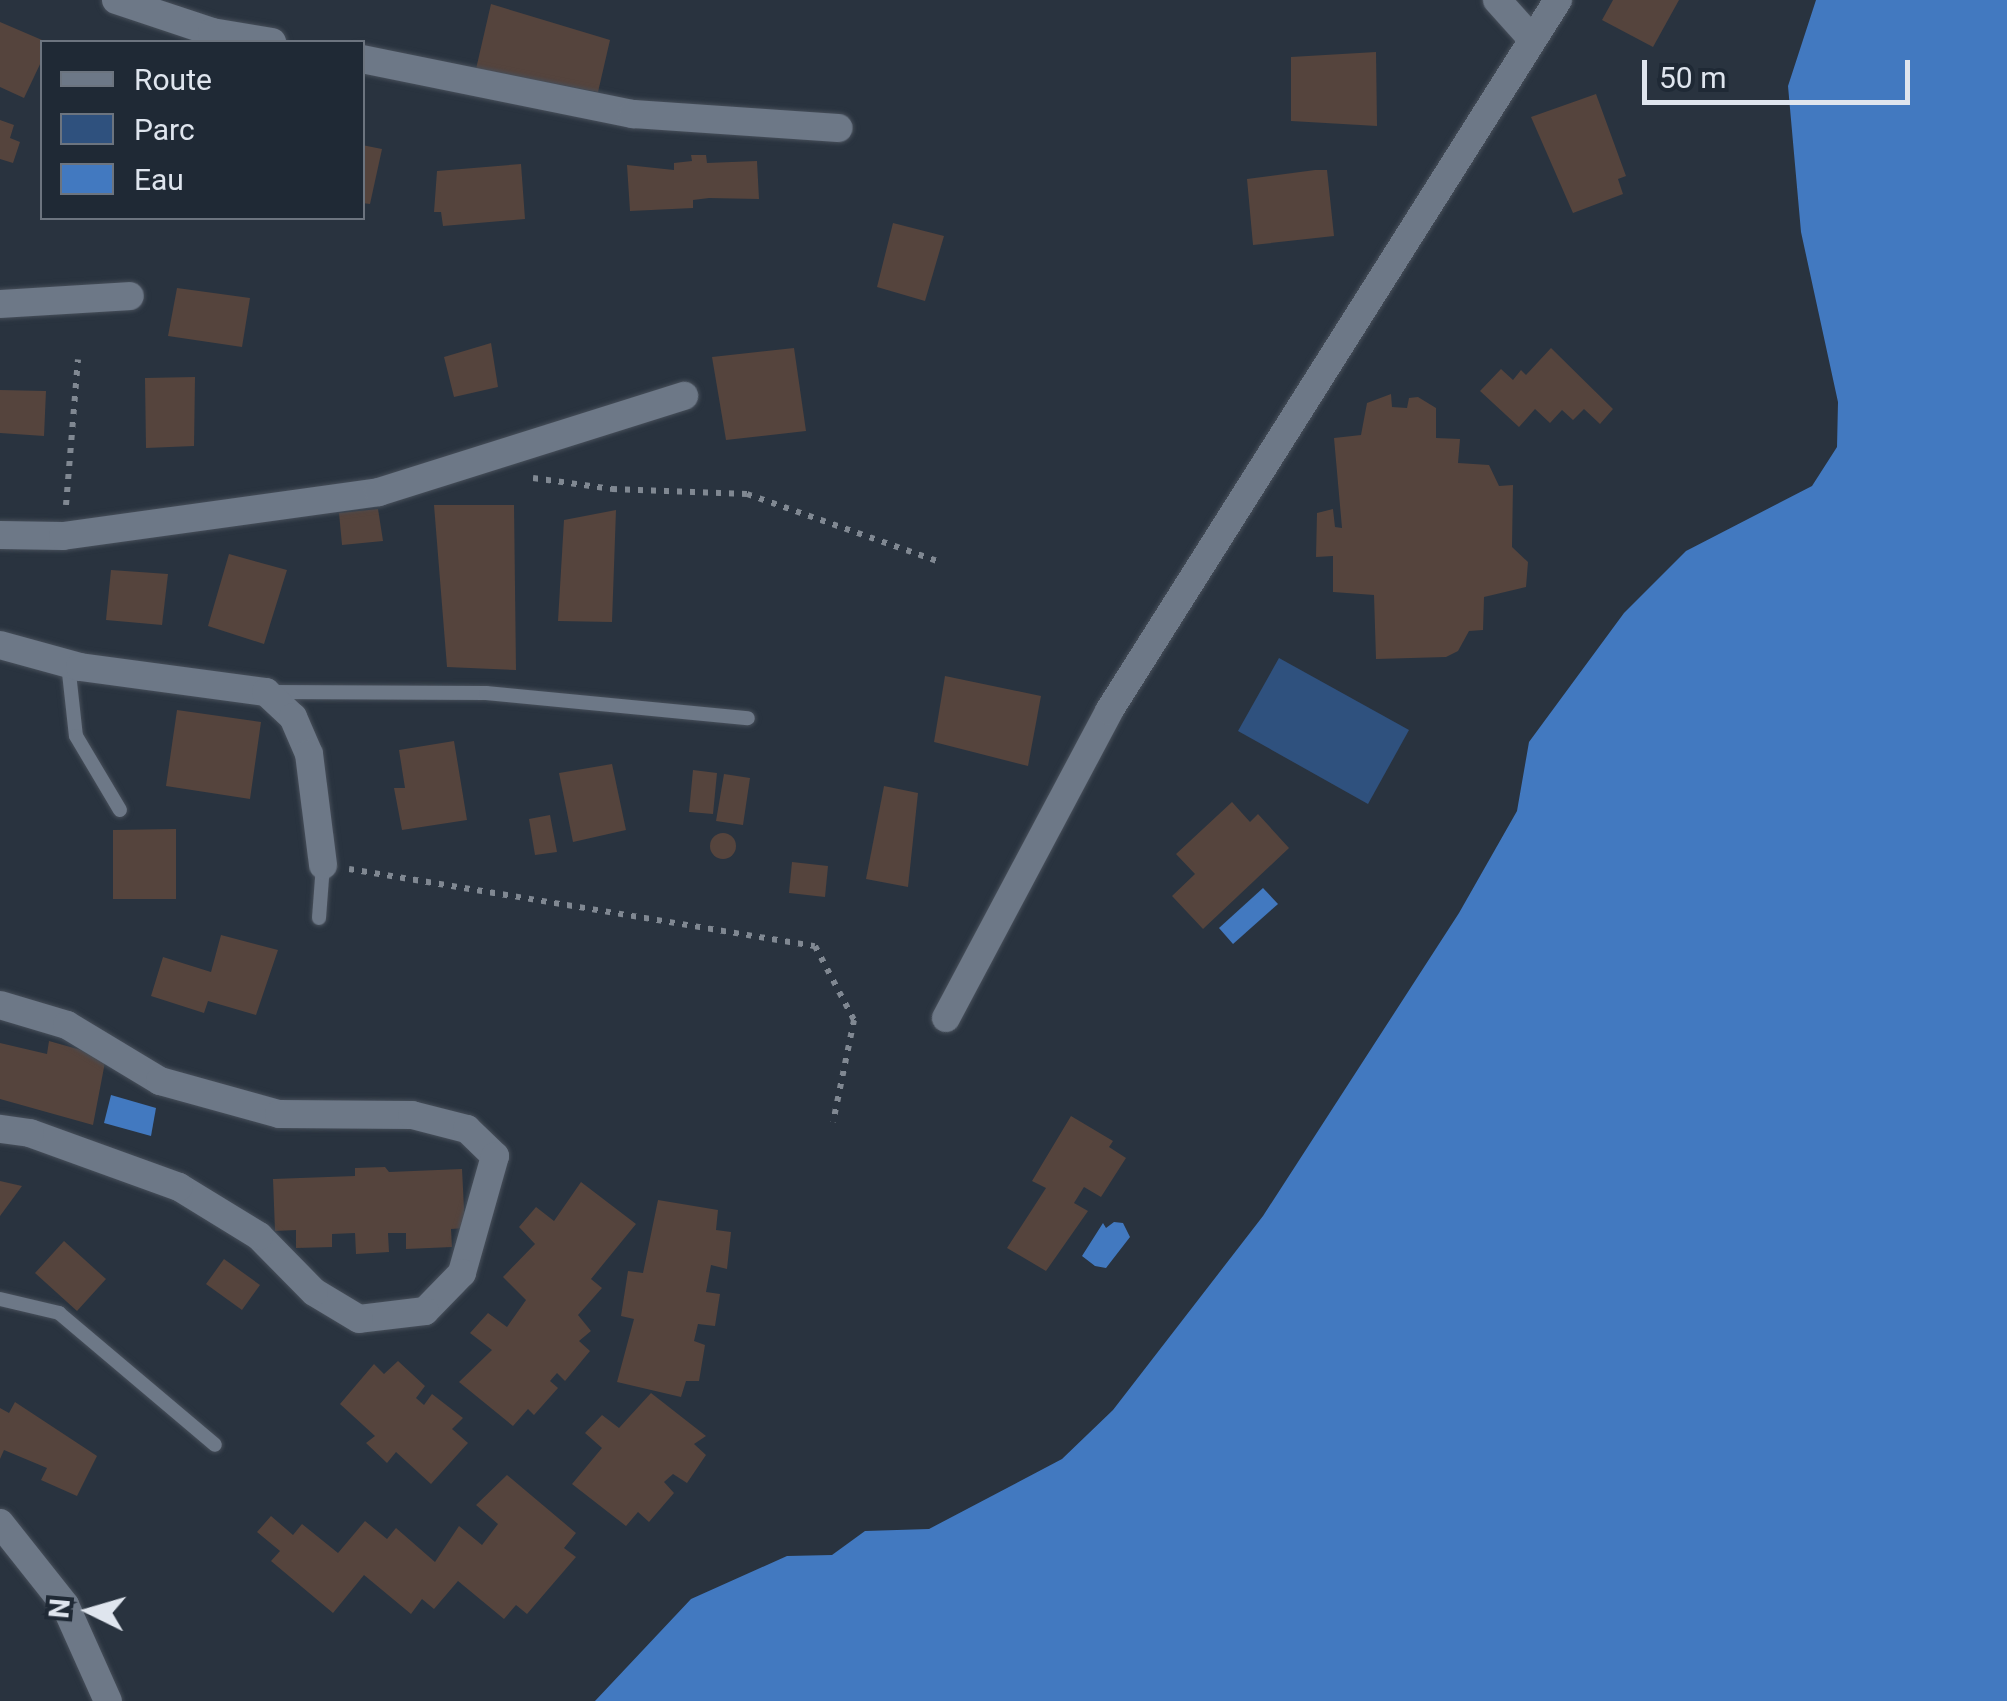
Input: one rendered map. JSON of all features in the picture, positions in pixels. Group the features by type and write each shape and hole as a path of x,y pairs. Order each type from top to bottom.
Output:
{"street":[{"path":"116,0 212,32 260,40"},
{"path":"1497,0 1532,39"},
{"path":"946,1018 1108,712 1558,0"},
{"path":"365,60 633,114 839,128"},
{"path":"0,304 130,296"},
{"path":"0,535 63,536 379,492 684,396"},
{"path":"0,645 68,663 266,692 294,717 309,754 323,864"},
{"path":"0,1005 67,1025 160,1081 279,1114 412,1115 467,1129 495,1156 462,1273 424,1311 360,1319 314,1292 259,1236 179,1187 30,1133 0,1129"},
{"path":"0,1523 65,1605 108,1701"}],"lane":[{"path":"68,663 76,736 120,810"},
{"path":"266,692 486,693 748,718"},
{"path":"319,918 323,864"},
{"path":"0,1299 59,1313 216,1445"}],"path":[{"path":"63,536 78,359"},
{"path":"515,475 612,489 746,494 940,562"},
{"path":"323,864 815,946 854,1020 833,1122"}],"green space":[{"path":"1279,658 1409,730 1368,804 1238,731"}],"water":[{"path":"1816,0 2007,0 2007,1701 595,1701 691,1599 787,1556 832,1555 865,1531 929,1529 1062,1459 1113,1410 1263,1216 1459,913 1517,811 1529,742 1624,613 1686,551 1812,486 1837,447 1838,402 1801,232 1788,86"},
{"path":"1263,888 1278,904 1233,944 1219,928"},
{"path":"111,1095 156,1108 151,1136 104,1123"},
{"path":"1114,1222 1123,1223 1130,1237 1106,1268 1095,1266 1082,1256 1103,1223 1106,1228"}],"building":[{"path":"1613,0 1679,0 1653,47 1602,20"},
{"path":"491,4 610,40 598,92 476,69"},
{"path":"0,22 42,40 40,64 24,98 0,87"},
{"path":"1376,52 1377,126 1291,121 1291,57"},
{"path":"1596,94 1626,176 1618,179 1623,194 1573,213 1531,117"},
{"path":"0,120 14,125 10,138 20,142 13,163 0,159"},
{"path":"365,146 382,149 370,204 365,203"},
{"path":"691,155 706,155 707,163 757,161 759,199 709,198 693,200 693,208 630,211 627,165 674,170 674,163 692,161"},
{"path":"521,164 525,219 443,226 441,212 434,212 437,171"},
{"path":"1327,170 1334,236 1253,245 1247,179"},
{"path":"893,223 944,236 925,301 877,287"},
{"path":"177,288 250,298 242,347 168,336"},
{"path":"491,343 498,387 454,397 444,357"},
{"path":"794,348 806,431 726,440 712,357"},
{"path":"1551,348 1613,409 1600,424 1584,409 1573,420 1562,410 1550,423 1535,409 1519,427 1480,391 1501,369 1513,380 1521,370 1526,375"},
{"path":"195,377 194,446 146,448 145,378"},
{"path":"0,390 46,391 44,436 0,433"},
{"path":"1391,394 1392,407 1407,408 1409,398 1418,397 1436,408 1436,438 1460,439 1458,463 1489,465 1499,486 1513,485 1512,547 1528,562 1526,587 1484,597 1483,630 1469,631 1458,651 1446,657 1376,659 1374,595 1333,592 1333,556 1316,557 1317,513 1333,509 1335,527 1342,528 1334,438 1361,435 1367,403"},
{"path":"434,505 514,505 516,670 447,667"},
{"path":"378,509 383,541 342,545 339,513"},
{"path":"616,510 612,622 558,621 564,520"},
{"path":"229,554 287,570 264,644 208,626"},
{"path":"111,570 168,574 162,625 106,620"},
{"path":"945,676 1041,696 1028,766 934,742"},
{"path":"177,710 261,722 250,799 166,786"},
{"path":"454,741 467,820 402,830 394,788 405,788 399,750"},
{"path":"612,764 626,830 573,842 559,773"},
{"path":"693,770 717,773 713,814 689,812"},
{"path":"724,774 750,778 743,825 716,821"},
{"path":"884,786 918,793 908,887 866,879"},
{"path":"1232,802 1250,822 1258,814 1289,848 1203,929 1172,896 1195,874 1176,854"},
{"path":"550,815 557,852 535,855 529,819"},
{"path":"176,829 176,899 113,899 113,830"},
{"path":"723,833 732,837 736,846 732,855 723,859 714,855 710,846 714,837"},
{"path":"792,862 828,866 825,897 789,893"},
{"path":"221,935 278,950 256,1015 208,1001 204,1013 151,996 163,957 211,972"},
{"path":"49,1041 106,1057 93,1125 0,1099 0,1043 47,1054"},
{"path":"1071,1116 1113,1141 1109,1147 1126,1158 1101,1197 1084,1187 1074,1203 1088,1211 1046,1271 1007,1248 1046,1188 1032,1181"},
{"path":"385,1167 389,1172 462,1169 465,1228 451,1229 452,1247 406,1249 406,1233 388,1233 389,1252 356,1254 355,1233 332,1234 332,1247 296,1248 296,1230 275,1231 273,1179 355,1176 355,1168"},
{"path":"0,1181 22,1186 0,1216"},
{"path":"581,1182 636,1224 591,1279 602,1288 578,1315 591,1331 579,1341 590,1351 565,1381 557,1373 550,1381 558,1388 534,1415 528,1409 513,1426 459,1382 492,1350 470,1333 488,1313 507,1327 526,1300 503,1277 535,1244 519,1227 536,1207 554,1221"},
{"path":"658,1200 718,1210 716,1230 731,1232 727,1269 711,1265 706,1292 720,1294 715,1326 698,1324 694,1341 705,1345 699,1381 686,1381 681,1397 617,1382 634,1319 621,1316 628,1271 643,1273"},
{"path":"64,1241 106,1279 77,1311 35,1273"},
{"path":"224,1259 260,1285 242,1310 206,1284"},
{"path":"398,1361 425,1386 416,1398 424,1405 432,1394 463,1418 452,1429 468,1443 431,1484 396,1452 387,1463 366,1443 375,1436 340,1404 374,1364 384,1374"},
{"path":"651,1393 706,1436 694,1444 706,1455 687,1483 673,1474 664,1482 674,1493 649,1522 638,1512 626,1526 572,1484 602,1448 585,1433 602,1415 619,1428"},
{"path":"15,1402 97,1456 77,1496 41,1480 47,1468 4,1450 0,1459 0,1408 9,1413"},
{"path":"507,1475 576,1533 564,1548 576,1557 527,1614 516,1605 504,1619 458,1581 434,1609 422,1599 411,1614 364,1575 333,1613 271,1561 280,1551 257,1532 271,1516 293,1535 302,1524 338,1553 365,1521 387,1539 396,1528 435,1562 459,1526 482,1545 498,1524 476,1505"}]}
